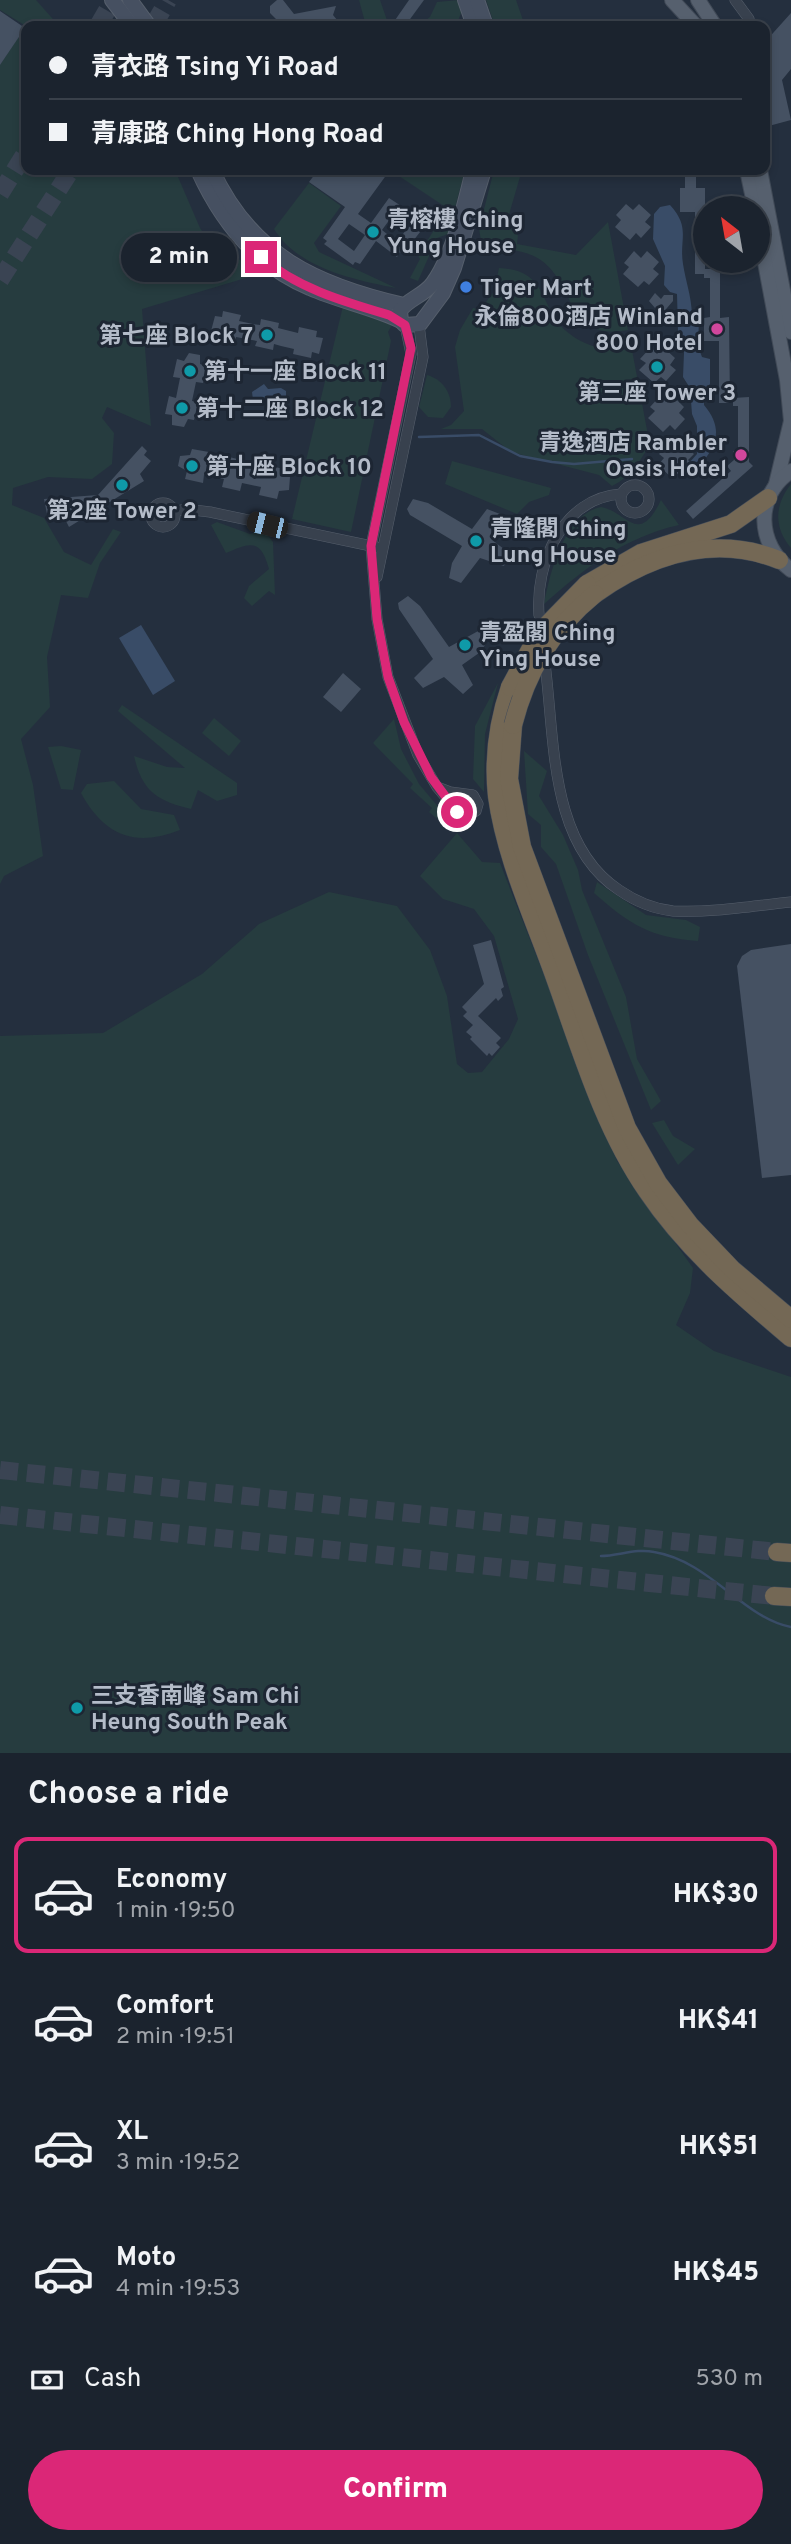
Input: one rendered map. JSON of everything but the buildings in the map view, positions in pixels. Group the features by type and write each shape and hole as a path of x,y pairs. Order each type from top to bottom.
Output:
{"highway":[{"path":"772,491 731,524 641,553 591,589 539,633 510,687 496,748 500,813 509,852 604,1110 631,1166 661,1212 697,1254 791,1338"},
{"path":"785,565 738,547 710,547 650,564 591,589 540,656 523,691 513,724 509,771 513,813 529,869 614,1098 636,1146 674,1206 732,1269 791,1319"}],"main road":[{"path":"112,0 128,21"},
{"path":"130,0 145,21"},
{"path":"465,0 472,21"},
{"path":"477,0 484,21"},
{"path":"672,0 692,21"},
{"path":"682,0 694,21"},
{"path":"698,0 712,21"},
{"path":"201,175 223,217 247,246 274,269 308,288 412,322"},
{"path":"214,175 225,197 247,228 278,256 325,280 421,306 412,322"},
{"path":"412,322 399,314 437,277 463,210 472,175"},
{"path":"412,322 443,293 454,268 482,175"},
{"path":"749,175 755,196"},
{"path":"760,196 761,175"},
{"path":"770,250 791,331"},
{"path":"767,273 787,380 791,421 764,530 785,565"},
{"path":"772,491 791,471"}],"street":[{"path":"734,0 750,19"},
{"path":"412,322 411,354 371,546 376,581 377,619 388,677 411,739 437,787"},
{"path":"376,581 423,358 412,322"},
{"path":"540,615 539,579 551,545 568,523 589,506 621,494"},
{"path":"174,512 186,509 210,512 383,549"},
{"path":"545,664 563,806 574,841 587,862 607,883 630,898 671,911 704,911 791,902"}],"green space":[{"path":"0,0 36,0 55,21 21,23 0,10"},
{"path":"359,0 380,0 387,21 365,21"},
{"path":"459,0 464,6 458,21 425,21 430,17 437,2"},
{"path":"486,0 516,0 523,21 493,21"},
{"path":"21,34 21,175 177,175 200,228 212,246 252,266 249,277 142,309 151,426 107,407 102,418 114,433 112,464 92,479 48,477 13,488 12,505 44,518 64,552 91,565 113,529 121,532 100,563 88,598 61,595 47,657 50,707 21,739 33,785 43,856 4,876 0,884 0,65"},
{"path":"464,175 448,234 437,238 418,281 410,278 420,259 418,255 445,213 444,206 399,176"},
{"path":"493,175 521,175 508,218 518,236 517,244 576,255 608,222 628,330 608,331 593,328 574,309 553,271 542,261 481,240 479,229"},
{"path":"309,183 341,206 314,243 319,252 396,288 328,270 297,254 284,242 274,229"},
{"path":"499,268 516,270 528,276 542,293 560,325 577,339 600,348 632,350 650,446 630,473 612,486 599,475 511,452 482,429 441,429 451,425 464,411 455,347 460,330 473,308 481,309 494,291"},
{"path":"343,306 393,323 388,332 391,341 351,532 292,519"},
{"path":"427,375 441,383 449,396 451,407 443,418 428,417 419,407"},
{"path":"452,461 551,488 549,495 529,502 517,514 445,484"},
{"path":"791,484 791,548 781,533 778,516 781,500"},
{"path":"661,500 679,525 623,546 590,566 544,604 561,546 577,521 588,512 601,507 639,524 646,522"},
{"path":"217,522 250,534 263,529 273,542 275,595 269,591 252,606 244,598 249,586 269,569 266,559 258,548 248,545 226,553 211,525"},
{"path":"498,683 485,734 484,792 473,779 475,726"},
{"path":"122,705 237,783 237,795 217,801 198,790 191,809 153,793 142,778 134,756 167,767 185,768 118,711"},
{"path":"214,718 241,741 229,756 202,733"},
{"path":"394,719 401,749 419,784 456,828 453,832 429,812 432,808 410,788 413,784 373,743"},
{"path":"61,746 81,750 73,790 61,789 48,747"},
{"path":"524,751 547,771 539,796 563,835 578,870 582,890 626,997 637,1059 661,1101 651,1110 588,955 556,864 541,847 541,825 528,814"},
{"path":"114,781 141,809 174,815 180,830 148,838 122,834 110,828 81,793 87,784"},
{"path":"457,833 482,862 500,863 617,1161 693,1268 690,1293 676,1325 714,1351 791,1377 791,1753 0,1753 0,1036 103,1033 202,974 259,924 329,892 397,906 430,950 447,996 457,1064 468,1073 482,1072 509,1039 518,1019 494,936 474,909 443,899 420,876"},
{"path":"597,882 646,915 686,920 700,927 698,941 667,937 630,921 594,893"},
{"path":"664,1120 673,1136 695,1149 678,1165 652,1123"}],"water":[{"path":"670,205 682,227 683,264 692,314 699,319 698,346 702,357 710,359 710,384 704,391 704,405 714,422 716,437 710,452 698,468 690,462 697,454 697,426 692,414 690,388 683,377 684,353 678,332 677,294 670,292 664,285 665,266 653,239 654,214 660,207"},
{"path":"264,384 268,389 281,388 286,391 286,404 276,408 253,400 252,392"},
{"path":"141,625 175,681 153,695 119,638"}],"waterway":[{"path":"419,437 479,435 520,456 552,462 574,464 632,459"},
{"path":"601,1556 648,1551 674,1557 709,1577 757,1613 791,1627"}],"tunnel":[{"path":"101,21 113,0"},
{"path":"156,21 168,0"},
{"path":"0,194 21,160"},
{"path":"0,280 68,175"},
{"path":"0,1470 777,1552"},
{"path":"0,1515 774,1596"}],"place":[{"name":"青榕樓 Ching Yung House","path":"373,232"},
{"name":"Tiger Mart","path":"466,287"},
{"name":"永倫800酒店 Winland 800 Hotel","path":"717,329"},
{"name":"第七座 Block 7","path":"267,335"},
{"name":"第三座 Tower 3","path":"657,367"},
{"name":"第十一座 Block 11","path":"190,371"},
{"name":"第十二座 Block 12","path":"182,408"},
{"name":"青逸酒店 Rambler Oasis Hotel","path":"741,455"},
{"name":"第十座 Block 10","path":"192,466"},
{"name":"第2座 Tower 2","path":"122,485"},
{"name":"青隆閣 Ching Lung House","path":"476,541"},
{"name":"青盈閣 Ching Ying House","path":"465,645"},
{"name":"三支香南峰 Sam Chi Heung South Peak","path":"77,1708"}],"route":[{"path":"261,257 274,269 308,288 389,315 401,321 408,331 411,354 371,546 376,581 377,619 388,677 404,722 418,755 437,787 457,812"}]}
